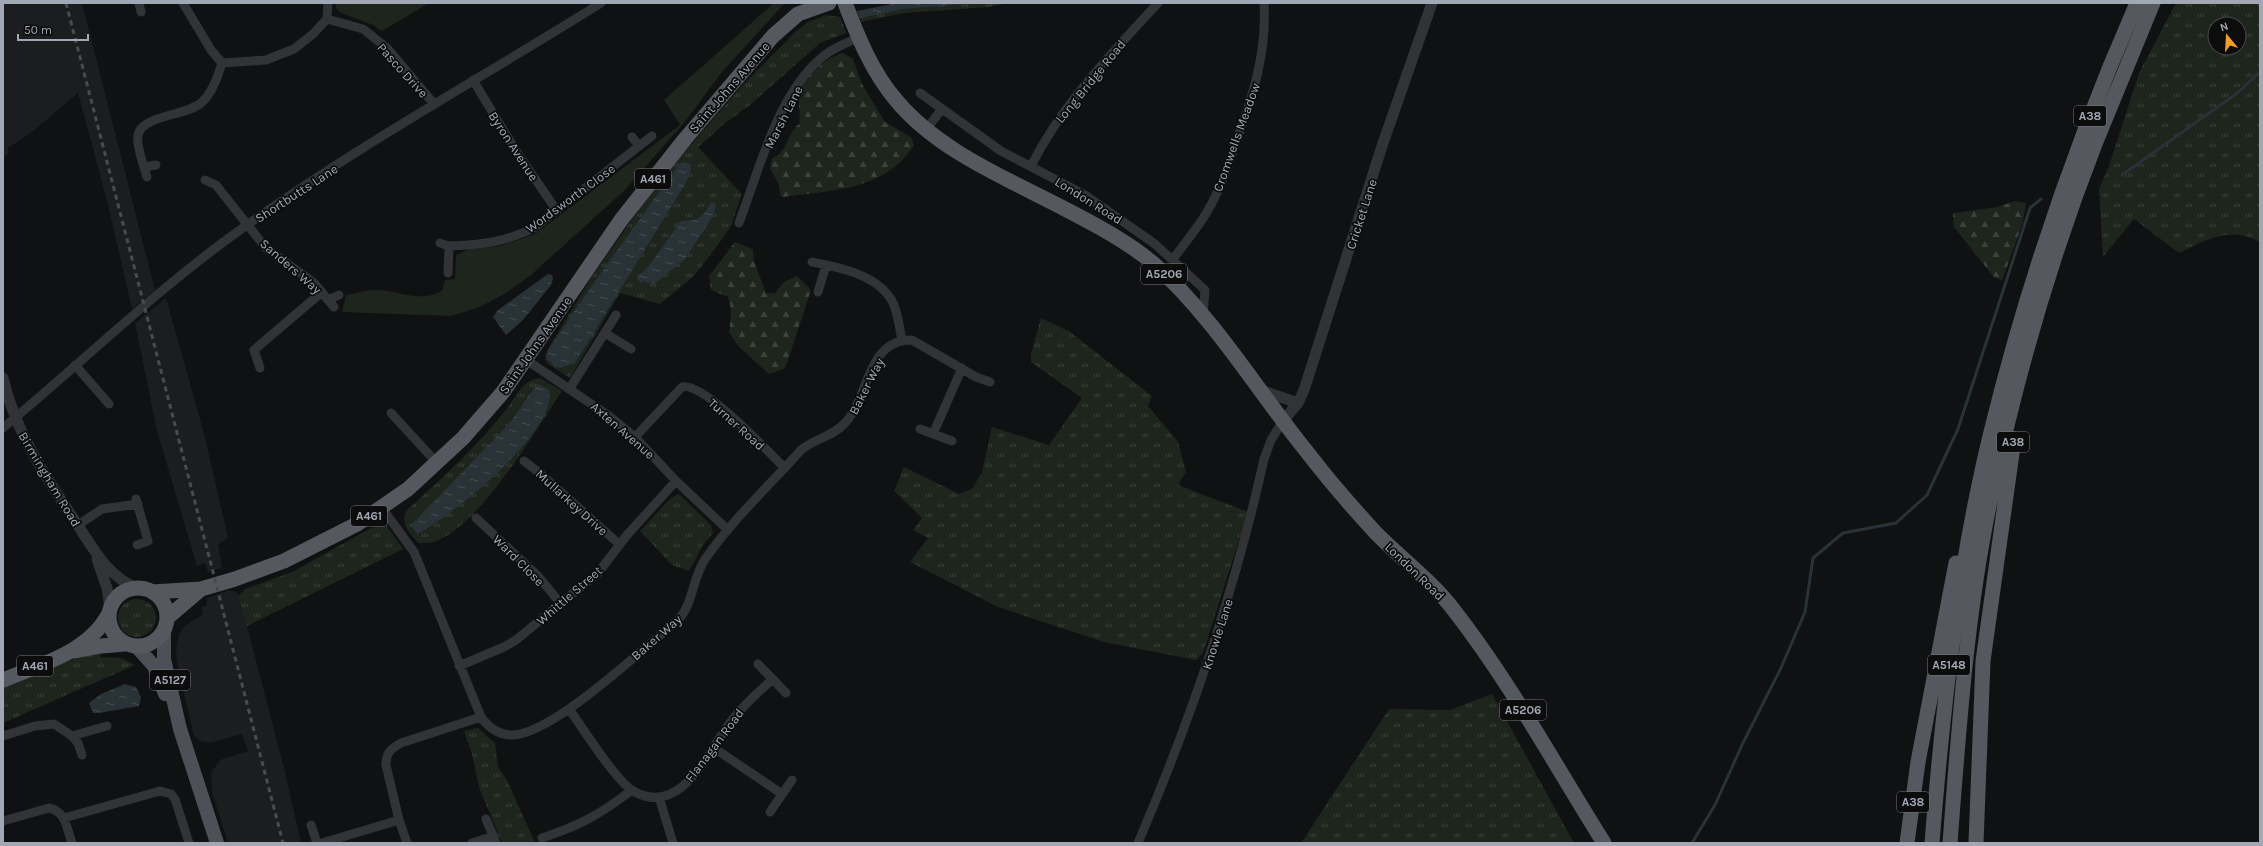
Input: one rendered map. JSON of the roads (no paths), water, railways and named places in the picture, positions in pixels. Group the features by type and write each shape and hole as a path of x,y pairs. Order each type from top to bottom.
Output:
{"highway":[{"name":"Saint Johns Avenue","path":"144,590 200,589 235,579 307,551 357,524 382,508 437,463 463,438 503,392 621,220 685,139 773,36 801,8 829,3"},
{"name":"A38","path":"1907,843 1918,762 1950,589 1959,551 1979,489 1990,434 2016,335 2048,232 2076,152 2137,3"},
{"name":"A38","path":"1976,843 1983,661 2001,520 2014,436 2037,337 2066,228 2095,146 2153,3"},
{"name":"London Road","path":"849,13 871,62 894,99 926,130 951,149 1083,218 1131,247 1154,265 1203,316 1313,461 1376,532 1452,607 1524,712 1604,843"},
{"name":"A5148","path":"1950,843 1967,650 1992,493 2031,335 2066,228"},
{"name":"A5148","path":"1932,843 1948,668 1979,489"},
{"name":"Saint Johns Avenue","path":"165,623 200,589"},
{"path":"144,590 162,602 165,623 159,637 149,644 131,645 112,632 109,611 116,598 126,591 144,590"},
{"name":"A461","path":"3,680 68,652 95,634 109,611"},
{"name":"A461","path":"68,652 101,646 131,645"}],"main road":[{"name":"A5127","path":"165,623 164,659 180,729"},
{"name":"A5127","path":"131,645 154,666 180,729 217,843"}],"street":[{"path":"183,3 211,50 222,63"},
{"path":"222,63 266,60 280,56 304,42 327,19 328,3"},
{"name":"Shortbutts Lane","path":"3,428 130,315 247,225 434,104 601,3"},
{"name":"Long Bridge Road","path":"1031,166 1047,135 1074,97 1158,3"},
{"name":"Cromwells Meadow","path":"1173,259 1202,219 1222,184 1257,78 1262,58 1265,21 1264,3"},
{"name":"Cricket Lane","path":"1283,421 1298,403 1383,143 1432,3"},
{"name":"Pasco Drive","path":"327,19 363,29 381,43 434,104"},
{"name":"Marsh Lane","path":"739,223 767,148 794,92 808,72 829,52 859,37"},
{"path":"147,177 137,138 141,128 152,121 178,114 200,105 209,95 222,63"},
{"name":"Byron Avenue","path":"473,80 516,151 557,211"},
{"name":"London Road","path":"920,93 940,110 1001,151 1085,195 1173,259 1205,290 1203,316"},
{"path":"926,130 940,110"},
{"name":"Wordsworth Close","path":"449,248 496,242 515,237 534,228 652,136"},
{"path":"632,137 639,146"},
{"path":"144,167 156,165"},
{"name":"Sanders Way","path":"205,180 216,184 266,248 314,283 331,304 339,295"},
{"path":"440,243 449,248 448,273"},
{"path":"812,262 853,272 872,281 884,291 895,306 902,340 912,340 990,382"},
{"path":"818,292 826,265"},
{"path":"260,368 254,350 322,292"},
{"path":"570,388 616,316"},
{"path":"605,333 631,349"},
{"name":"Baker Way","path":"382,508 414,552 481,717 491,729 498,733 512,736 529,732 570,709 679,619 687,606 693,584 702,564 728,530 811,442 836,431 845,424 853,414 879,357 887,348 902,340"},
{"name":"Axten Avenue","path":"525,359 560,381 610,416 635,437 676,481 728,530"},
{"path":"75,365 97,396 109,404"},
{"path":"933,434 962,368"},
{"name":"Birmingham Road","path":"3,378 15,418 30,450 96,554 119,579 144,590"},
{"name":"Turner Road","path":"635,437 682,387 692,386 717,403 785,468"},
{"path":"1260,390 1298,403"},
{"path":"391,413 437,463"},
{"name":"Knowle Lane","path":"1138,843 1183,734 1207,665 1228,599 1266,453 1271,440 1283,421"},
{"path":"920,429 952,441"},
{"name":"Mullarkey Drive","path":"524,461 542,475 619,544"},
{"name":"Whittle Street","path":"459,666 504,647 561,604 598,573 619,544 676,481"},
{"path":"78,525 102,509 137,502 148,541 137,545"},
{"name":"Ward Close","path":"476,518 538,576 561,604"},
{"name":"Birmingham Road","path":"96,554 107,588 109,611"},
{"path":"758,664 786,693"},
{"name":"Flanagan Road","path":"659,797 671,794 686,783 714,748 723,732 740,710 773,679"},
{"path":"570,709 614,771 632,790 644,796 659,797 673,843"},
{"path":"407,843 399,820 386,765 386,756 391,749 401,743 481,717"},
{"path":"3,736 48,724 54,724 72,736 78,743 82,755"},
{"path":"72,736 106,726"},
{"path":"714,748 782,794"},
{"path":"770,812 792,780"},
{"path":"542,838 581,825 600,814 632,790"},
{"path":"64,818 160,791 167,793 175,799 189,843"},
{"path":"3,821 49,808 57,811 64,818 72,843"},
{"path":"472,843 495,839 486,819"},
{"path":"322,843 399,820"},
{"path":"311,825 317,843"}],"water":[{"path":"898,3 976,3 903,9 860,18 857,11"},
{"path":"685,162 691,165 690,174 684,186 575,363 559,368 547,360 548,350 593,284 680,163"},
{"path":"711,202 716,203 714,213 684,260 654,284 643,281 641,283 637,279 651,263 681,221 691,221 699,218 706,211"},
{"path":"548,274 552,275 553,279 551,285 523,320 506,335 493,317 498,310"},
{"path":"538,384 549,390 548,407 537,427 520,449 476,492 433,525 417,534 411,525 510,423"},
{"path":"125,684 136,687 141,697 139,706 93,713 89,703 101,694"}],"waterway":[{"path":"2122,175 2236,94 2260,72"},
{"path":"1692,843 1715,805 1742,745 1781,668 1805,612 1813,558 1843,533 1896,523 1927,495 1958,429 2030,208 2041,199"}],"railway":[{"path":"66,3 283,843"}]}
